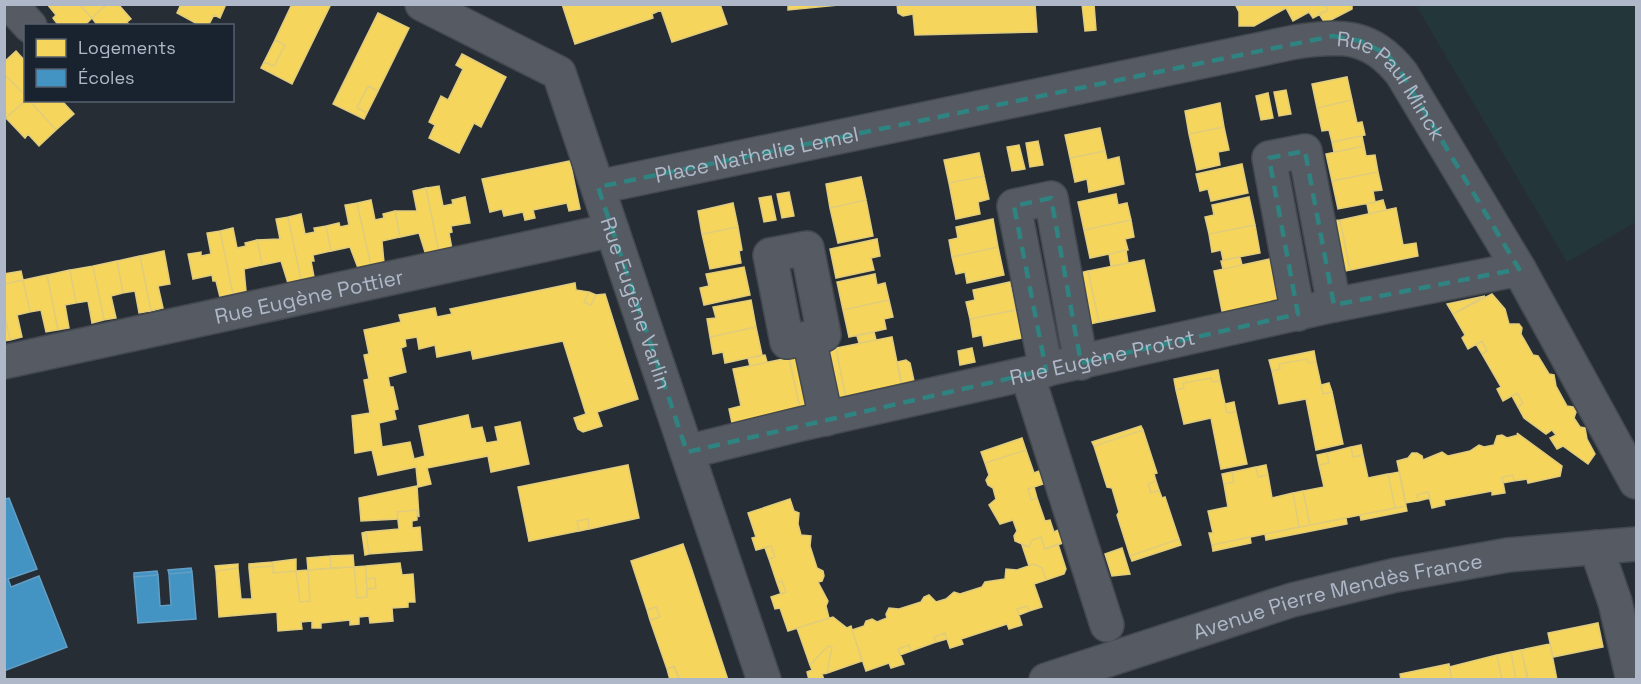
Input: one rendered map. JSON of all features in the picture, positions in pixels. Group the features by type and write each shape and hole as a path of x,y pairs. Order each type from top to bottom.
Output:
{"street":[{"name":"Rue Eugène Varlin","path":"422,4 559,73 764,680"},
{"path":"4,11 12,5 28,24"},
{"name":"Rue Paul Minck","path":"915,119 1295,42 1333,36 1361,40 1388,55 1402,74 1519,269 1636,482"},
{"name":"Place Nathalie Lemel","path":"598,187 915,119"},
{"path":"1298,314 1269,158 1305,152 1335,305"},
{"path":"1081,363 1051,198 1014,206 1036,372 1107,625"},
{"name":"Rue Eugène Pottier","path":"4,362 612,230"},
{"name":"Rue Eugène Protot","path":"687,452 1335,305 1519,269"},
{"path":"808,338 826,419"},
{"name":"Avenue Pierre Mendès France","path":"1046,680 1292,600 1396,575 1509,555 1636,544"},
{"path":"1596,547 1615,602 1633,680"}],"highlighted area":[{"path":"1333,36 1361,41 1388,55 1402,74 1519,269 1334,305 1305,151 1269,158 1298,314 1081,363 1051,198 1014,206 1046,370 687,452 598,187"}],"green space":[{"path":"1416,5 1636,5 1636,222 1567,262"}],"building: Logements":[{"path":"47,4 79,4 92,18 86,24 58,24 53,18 56,15"},
{"path":"79,4 107,4 92,18"},
{"path":"107,4 118,4 131,19 127,22 128,24 96,24 92,18"},
{"path":"181,4 226,4 220,18 214,15 209,24 197,24 177,13"},
{"path":"292,4 331,4 292,84 261,68 264,62 274,66 285,45 275,40"},
{"path":"562,4 720,4 727,24 672,42 661,10 652,14 653,18 575,44"},
{"path":"788,4 849,4 788,10"},
{"path":"897,4 1035,4 1037,32 915,35 913,14 903,16 898,13"},
{"path":"1082,4 1094,4 1096,30 1085,31"},
{"path":"1235,4 1325,4 1328,10 1313,18 1309,12 1293,21 1286,8 1254,26 1239,26 1239,12"},
{"path":"1325,4 1352,4 1352,9 1325,23 1319,14 1328,10"},
{"path":"378,13 409,28 378,91 368,86 357,108 367,113 364,119 333,104"},
{"path":"275,40 285,45 274,66 264,62"},
{"path":"16,51 24,60 24,94 4,74 4,62"},
{"path":"462,54 506,77 481,127 474,123 459,153 429,138 435,125 429,122 441,96 448,100 463,69 456,65"},
{"path":"4,74 24,94 24,102 6,118"},
{"path":"1347,77 1352,100 1317,108 1312,84"},
{"path":"368,86 378,91 367,113 357,108"},
{"path":"1286,90 1291,114 1279,116 1274,92"},
{"path":"1268,93 1273,118 1261,120 1256,96"},
{"path":"1352,100 1357,123 1362,122 1365,135 1332,142 1329,130 1322,131 1317,108"},
{"path":"24,102 31,102 56,130 39,146 28,134 25,138 6,118"},
{"path":"31,102 63,102 74,114 56,130"},
{"path":"1220,103 1224,127 1189,134 1185,111"},
{"path":"1224,127 1229,150 1218,152 1220,165 1197,170 1189,134"},
{"path":"1100,128 1105,151 1070,158 1065,135"},
{"path":"1362,136 1364,146 1334,152 1332,142"},
{"path":"1038,141 1043,165 1030,167 1026,143"},
{"path":"1019,145 1025,169 1012,171 1007,147"},
{"path":"1364,146 1366,156 1375,155 1378,172 1332,181 1326,154"},
{"path":"1105,151 1107,160 1119,157 1124,184 1089,192 1087,179 1075,182 1070,158"},
{"path":"979,153 984,176 949,183 944,160"},
{"path":"570,161 580,209 569,211 567,203 533,210 535,218 525,220 523,212 504,216 502,209 490,212 482,179"},
{"path":"1242,164 1248,193 1211,201 1208,189 1200,191 1196,174"},
{"path":"1378,172 1382,190 1373,191 1375,202 1338,209 1332,181"},
{"path":"984,176 989,199 978,202 980,214 956,219 949,183"},
{"path":"861,177 866,200 830,208 826,184"},
{"path":"439,186 443,206 453,204 452,200 465,197 470,223 451,226 452,232 449,233 452,249 439,252 426,188"},
{"path":"426,188 439,252 426,255 419,233 400,237 395,211 417,211 413,191"},
{"path":"789,192 794,216 782,218 777,194"},
{"path":"1116,194 1118,205 1127,203 1131,220 1084,230 1078,202"},
{"path":"771,196 776,220 764,222 759,198"},
{"path":"1249,197 1255,225 1209,234 1205,217 1214,215 1212,205"},
{"path":"371,200 375,220 384,218 383,214 395,211 400,237 382,241 384,263 371,266 357,203"},
{"path":"866,200 873,236 838,243 830,208"},
{"path":"1383,200 1386,210 1369,214 1367,204"},
{"path":"357,203 371,266 358,268 350,247 331,251 326,226 339,223 340,227 349,225 345,205"},
{"path":"733,203 738,227 702,234 698,211"},
{"path":"1396,208 1403,245 1416,243 1418,256 1350,270 1340,220"},
{"path":"301,214 305,234 315,232 314,228 326,226 331,251 313,255 314,261 311,261 314,277 301,280 288,217"},
{"path":"288,217 301,280 288,283 281,261 262,265 257,240 280,239 276,219"},
{"path":"993,219 998,247 952,257 949,240 958,238 956,227"},
{"path":"1131,220 1134,237 1125,239 1128,250 1090,258 1084,230"},
{"path":"1340,220 1350,270 1341,272 1331,221"},
{"path":"1255,225 1260,253 1223,260 1221,250 1212,252 1209,234"},
{"path":"738,227 742,250 739,251 741,263 710,269 702,234"},
{"path":"233,228 237,248 257,240 262,265 244,269 246,291 233,294 220,231"},
{"path":"220,231 233,294 220,297 212,275 193,279 188,254 201,252 201,256 211,254 207,233"},
{"path":"877,239 880,256 871,258 874,270 836,278 830,249"},
{"path":"998,247 1004,275 967,283 965,272 956,274 952,257"},
{"path":"1126,250 1128,263 1111,266 1109,254"},
{"path":"164,251 170,284 158,286 163,308 151,311 140,256"},
{"path":"140,256 151,311 139,313 135,291 123,293 117,261"},
{"path":"1240,257 1242,265 1223,269 1221,261"},
{"path":"1270,259 1280,310 1224,321 1214,271"},
{"path":"1144,260 1155,311 1099,322 1088,271"},
{"path":"117,261 123,293 111,296 116,318 104,320 93,266"},
{"path":"93,266 104,320 92,323 88,301 76,303 70,270"},
{"path":"744,267 750,295 704,305 700,288 709,286 706,274"},
{"path":"70,270 76,303 65,305 69,328 58,330 47,275"},
{"path":"21,271 23,280 4,284 4,274"},
{"path":"1088,271 1099,322 1090,324 1080,273"},
{"path":"875,274 877,285 885,283 889,300 843,310 837,282"},
{"path":"47,275 58,330 46,332 41,310 30,312 23,280"},
{"path":"23,280 30,312 17,315 22,337 10,340 4,311 4,284"},
{"path":"1010,282 1016,310 970,319 966,302 975,300 973,290"},
{"path":"575,283 576,290 589,292 584,302 591,305 596,295 605,294 638,399 597,412 602,426 583,432 578,429 574,418 586,414 563,341 473,359 471,350 437,357 435,345 419,349 417,337 405,339 406,346 401,348 406,372 388,377 398,409 394,410 396,419 379,423 382,447 410,442 414,459 425,456 419,426 468,415 471,429 482,427 486,443 498,441 495,427 520,422 529,464 491,472 488,456 427,468 431,484 418,487 416,467 378,475 372,450 355,453 352,416 370,413 364,380 369,379 364,355 369,354 364,330 401,322 399,315 435,308 437,317 452,314 450,309"},
{"path":"589,292 596,295 591,305 584,302"},
{"path":"1492,294 1505,309 1509,324 1519,324 1522,328 1521,334 1533,355 1538,356 1549,374 1554,375 1556,386 1567,406 1573,407 1576,412 1574,418 1580,427 1585,428 1587,439 1595,454 1588,464 1563,446 1557,449 1550,438 1556,435 1552,430 1546,434 1524,418 1518,407 1523,403 1517,393 1503,401 1497,389 1501,387 1482,354 1487,351 1482,341 1468,349 1462,338 1465,335 1453,314"},
{"path":"1485,296 1453,314 1447,304"},
{"path":"751,300 756,327 710,337 707,319 716,318 713,307"},
{"path":"889,300 893,317 884,319 886,329 849,337 843,310"},
{"path":"1016,310 1022,338 984,346 982,335 973,337 970,319"},
{"path":"4,311 10,340 4,341"},
{"path":"756,327 762,355 725,363 723,352 713,354 710,337"},
{"path":"874,332 876,340 859,343 857,336"},
{"path":"892,337 902,388 846,399 836,348"},
{"path":"1482,341 1487,351 1482,354 1476,344"},
{"path":"836,348 846,399 837,401 827,350"},
{"path":"972,348 975,362 960,365 958,351"},
{"path":"1314,351 1316,362 1308,363 1307,359 1279,364 1280,369 1272,371 1269,360"},
{"path":"765,355 767,362 750,366 748,358"},
{"path":"798,356 809,407 800,408 789,358"},
{"path":"789,358 800,408 732,423 729,409 741,406 733,369"},
{"path":"1307,359 1308,363 1316,362 1323,394 1332,392 1343,444 1316,450 1306,399 1279,404 1272,371 1280,369 1279,364"},
{"path":"906,360 910,363 914,381 912,385 903,387 897,362"},
{"path":"1218,370 1220,381 1212,382 1211,378 1183,383 1184,388 1176,390 1174,379"},
{"path":"1211,378 1212,382 1220,381 1227,413 1236,412 1247,464 1221,469 1211,418 1184,424 1176,390 1184,388 1183,383"},
{"path":"1329,383 1332,392 1323,394 1321,385"},
{"path":"1517,393 1523,403 1518,407 1512,396"},
{"path":"1234,402 1236,412 1227,413 1225,404"},
{"path":"1141,426 1143,430 1094,446 1092,442"},
{"path":"1143,430 1157,473 1154,474 1156,481 1148,484 1151,493 1159,490 1162,498 1165,497 1179,539 1130,556 1117,515 1119,512 1112,488 1107,487 1094,446"},
{"path":"1517,433 1562,466 1560,476 1528,483 1527,479 1514,481 1513,475 1502,477 1505,493 1492,495 1492,491 1444,500 1445,505 1432,508 1428,492 1417,495 1418,501 1406,503 1397,461 1408,458 1412,453 1422,456 1423,460 1442,452 1448,456 1470,451 1479,445 1484,447 1494,445 1497,436 1502,435 1507,438 1518,435"},
{"path":"1022,438 1026,450 985,463 981,452"},
{"path":"1361,445 1363,455 1353,457 1351,447"},
{"path":"1351,447 1353,457 1363,455 1368,478 1388,474 1395,508 1310,525 1303,491 1324,487 1319,465 1329,463 1327,453"},
{"path":"1026,450 1034,473 1039,471 1043,484 1028,489 1031,500 1037,498 1045,521 1050,520 1054,532 1058,530 1063,543 1045,549 1041,537 1032,540 1029,547 1015,541 1014,536 1017,531 1013,520 1000,524 989,505 996,499 993,488 986,480 989,475 985,463"},
{"path":"1327,453 1329,463 1319,465 1317,455"},
{"path":"628,465 639,518 589,529 588,519 577,521 579,531 529,541 518,487"},
{"path":"1266,465 1268,475 1258,477 1256,467"},
{"path":"1256,467 1258,477 1268,475 1272,498 1293,493 1299,527 1212,545 1209,533 1213,533 1208,511 1228,507 1224,484 1234,482 1232,472"},
{"path":"1232,472 1234,482 1224,484 1222,474"},
{"path":"1399,472 1406,506 1395,508 1388,474"},
{"path":"1513,475 1514,481 1503,483 1502,477"},
{"path":"1156,481 1159,490 1151,493 1148,484"},
{"path":"417,486 419,517 417,510 397,512 398,519 361,521 359,498"},
{"path":"1034,487 1037,498 1031,500 1028,489"},
{"path":"1303,491 1310,525 1299,527 1293,493"},
{"path":"1428,492 1430,498 1418,501 1417,495"},
{"path":"790,499 794,511 799,513 798,524 801,535 811,536 810,546 817,568 823,571 822,581 818,582 828,601 826,606 829,618 788,631 780,608 775,609 771,597 786,592 782,581 777,583 769,559 775,557 771,546 756,550 752,538 756,537 748,513"},
{"path":"1406,506 1407,511 1361,520 1360,515"},
{"path":"417,510 417,520 412,521 412,528 420,527 422,550 369,554 366,532 399,529 397,512"},
{"path":"1346,518 1347,524 1266,540 1265,534"},
{"path":"588,519 589,529 579,531 577,521"},
{"path":"366,532 369,554 365,555 362,533"},
{"path":"1041,537 1045,549 1058,544 1066,569 1064,574 1046,580 1042,568 1034,564 1029,566 1022,545 1029,547 1032,540"},
{"path":"1250,537 1251,543 1213,551 1212,545"},
{"path":"1179,539 1181,545 1132,561 1130,556"},
{"path":"683,544 728,680 680,680 674,666 667,669 650,620 660,617 656,607 647,610 631,561"},
{"path":"771,546 775,557 769,559 765,548"},
{"path":"1122,548 1130,574 1112,576 1105,554"},
{"path":"353,555 354,567 331,568 330,556"},
{"path":"330,556 331,568 308,570 307,558"},
{"path":"296,559 296,571 273,573 273,562"},
{"path":"273,562 273,566 249,568 249,564"},
{"path":"400,563 402,575 413,574 415,602 408,602 408,607 392,608 393,621 370,623 369,616 359,617 359,624 350,625 350,620 321,623 321,628 312,628 312,621 301,622 302,629 278,631 277,612 219,617 216,571 238,568 241,599 252,599 249,568 273,566 273,573 296,571 300,602 310,601 308,570 354,567 357,598 367,597 367,589 376,588 375,578 366,579 366,566"},
{"path":"238,564 238,568 216,571 215,566"},
{"path":"1034,564 1042,568 1046,580 1034,584 1042,607 1029,611 1027,606 1017,609 1022,625 1009,629 1007,624 961,639 963,644 950,648 945,633 934,637 936,642 911,651 909,645 898,649 904,664 891,668 889,663 866,671 852,630 864,626 866,621 872,619 877,622 887,618 889,608 899,609 921,602 929,595 936,602 946,599 954,592 960,594 982,587 985,582 1005,579 1006,569 1017,570"},
{"path":"366,566 367,597 357,598 354,567"},
{"path":"308,570 310,601 300,602 296,571"},
{"path":"375,578 376,588 367,589 366,579"},
{"path":"782,581 786,592 781,594 777,583"},
{"path":"1027,606 1029,611 1019,615 1017,609"},
{"path":"656,607 660,617 650,620 647,610"},
{"path":"833,617 847,628 851,626 862,661 827,673 832,647 828,646 810,665 797,628"},
{"path":"1598,623 1603,647 1553,657 1548,633"},
{"path":"945,633 947,639 936,642 934,637"},
{"path":"1550,644 1557,680 1528,680 1521,650"},
{"path":"909,645 911,651 900,655 898,649"},
{"path":"828,646 832,647 827,673 822,674 824,680 809,680 807,672 812,670 810,665"},
{"path":"1521,650 1528,678 1516,680 1511,652"},
{"path":"1511,652 1516,680 1502,680 1497,655"},
{"path":"1497,655 1502,680 1452,680 1449,667"},
{"path":"1449,664 1452,680 1401,680 1400,674"},
{"path":"674,666 680,680 670,680 667,669"}],"building: Écoles":[{"path":"9,498 37,569 8,579 11,587 39,576 67,647 4,671 4,499"},
{"path":"191,568 192,572 169,574 168,570"},
{"path":"157,571 158,575 134,577 134,573"},
{"path":"192,572 196,619 138,623 134,577 158,575 160,606 171,605 169,574"}]}
